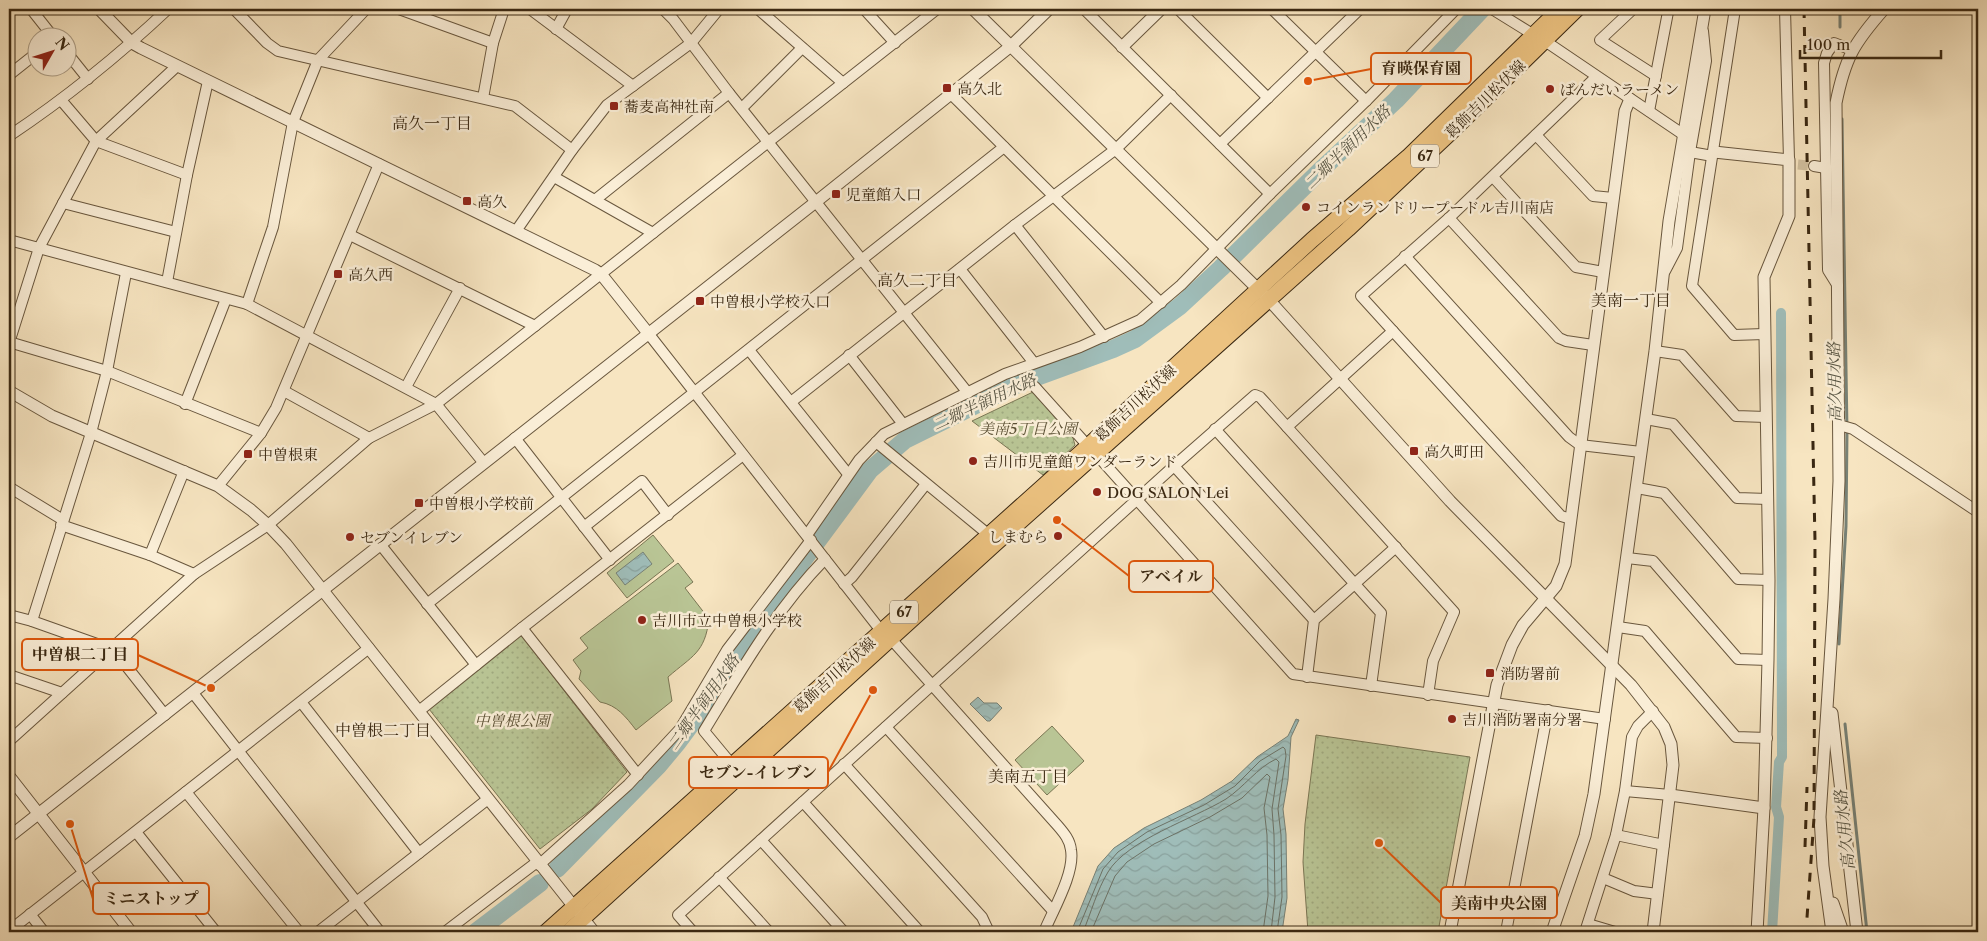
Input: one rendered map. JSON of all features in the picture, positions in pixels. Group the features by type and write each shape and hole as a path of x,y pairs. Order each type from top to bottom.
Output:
{"main road":[{"name":"葛飾吉川松伏線","path":"1539,38 1560,9"},
{"name":"葛飾吉川松伏線","path":"568,932 886,636 1264,294 1312,240 1408,157 1539,38 1577,9"},
{"name":"葛飾吉川松伏線","path":"546,932 733,766 886,636 989,535 1092,450"}],"street":[{"path":"31,9 46,28"},
{"path":"99,9 132,43 601,274 886,636 933,686 1067,838 1071,850 1068,876 1044,932"},
{"path":"9,136 88,79 132,43 168,9"},
{"path":"234,9 267,43 278,51 515,106 572,150"},
{"path":"398,9 493,43"},
{"path":"482,98 493,43 504,9"},
{"path":"530,9 633,86"},
{"path":"556,29 567,9"},
{"path":"663,9 673,19 968,393"},
{"path":"516,231 572,150 607,105 691,43 719,9"},
{"path":"758,9 843,83"},
{"path":"864,9 895,43"},
{"path":"9,741 194,574 268,524 369,438 436,404 938,9"},
{"path":"973,9 1264,294 1450,501 1612,664 1653,711 1664,727 1671,744 1673,765 1653,932"},
{"path":"9,837 817,201 1011,46 1049,9"},
{"path":"1084,9 1270,194"},
{"path":"1122,47 1161,9"},
{"path":"1178,9 1268,98"},
{"path":"1272,9 1366,101"},
{"path":"1220,144 1360,9"},
{"path":"445,932 538,863 605,807 638,775 680,729 727,650 809,538 848,474 876,442 903,424 1005,374 1104,337 1140,320 1220,250 1270,194 1366,101 1456,9"},
{"path":"1492,9 1684,134"},
{"path":"1633,9 1600,40 1656,76"},
{"path":"1649,112 1668,12 1664,9"},
{"path":"1552,932 1590,816 1637,488 1655,351 1662,277 1705,9"},
{"path":"1735,9 1710,153 1692,286 1734,335 1764,334"},
{"path":"1757,932 1767,738 1769,580 1764,277 1789,216 1785,9"},
{"path":"1832,932 1825,880 1820,817 1845,427 1838,286 1836,104 1840,80 1852,50 1863,32 1884,9"},
{"path":"247,304 273,227 293,122 318,60 359,11"},
{"path":"1662,277 1676,248 1706,61 1702,22"},
{"path":"1838,286 1828,270 1824,63 1827,53 1834,43 1852,50"},
{"path":"742,108 802,48"},
{"path":"9,75 28,60"},
{"path":"78,66 88,79"},
{"path":"177,66 96,142 39,248 9,343 107,371 261,433"},
{"path":"1571,519 1561,516 1361,296 1493,177 1596,77"},
{"path":"167,282 187,175 208,81"},
{"path":"595,200 730,93"},
{"path":"951,94 1161,303"},
{"path":"791,402 1015,225 1116,150 1172,95"},
{"path":"1450,932 1492,703 1502,667 1524,625 1556,586 1562,574 1571,519 1625,111 1630,99"},
{"path":"61,100 96,142 187,175"},
{"path":"1536,135 1593,196 1613,198"},
{"path":"427,604 1004,147"},
{"path":"1690,152 1789,160"},
{"path":"218,486 261,433 276,408 379,164"},
{"path":"1814,166 1826,168"},
{"path":"554,176 653,233"},
{"path":"1493,177 1576,267 1603,272"},
{"path":"63,203 176,232"},
{"path":"1449,218 1559,338 1566,341 1593,344"},
{"path":"1015,225 1104,337"},
{"path":"350,235 535,326"},
{"path":"9,240 247,304 436,404 483,462"},
{"path":"1405,256 1569,437 1580,444 1641,452"},
{"path":"960,269 1034,364"},
{"path":"32,621 62,522 92,433 107,371 126,273"},
{"path":"406,387 460,288"},
{"path":"186,404 226,298"},
{"path":"1287,427 1393,331"},
{"path":"749,350 848,474"},
{"path":"1655,351 1682,354 1736,416 1766,417"},
{"path":"849,356 903,424"},
{"path":"1035,387 1136,502 1288,670 1294,674 1428,695 1605,719"},
{"path":"9,391 52,416 218,486 268,524 323,590 573,908 594,932"},
{"path":"284,391 369,438"},
{"path":"693,932 678,915 1255,395 1260,397 1454,612 1433,660 1428,695"},
{"path":"1646,419 1673,424 1737,498 1768,499"},
{"path":"1845,427 1978,512"},
{"path":"1215,430 1381,612 1371,686"},
{"path":"514,438 610,560"},
{"path":"876,442 989,535"},
{"path":"419,711 743,455"},
{"path":"1174,466 1314,620"},
{"path":"150,555 184,471"},
{"path":"584,527 642,481 668,515"},
{"path":"844,584 852,577 926,484"},
{"path":"9,487 62,522 150,555 194,574"},
{"path":"1637,488 1664,493 1738,579 1769,580"},
{"path":"380,544 476,665"},
{"path":"1307,677 1314,620 1396,547"},
{"path":"733,766 704,731 761,640 823,556"},
{"path":"1627,558 1654,562 1738,659 1768,660"},
{"path":"9,614 111,649 165,715"},
{"path":"1618,627 1645,631 1736,737 1767,738"},
{"path":"522,628 638,775"},
{"path":"9,931 369,648"},
{"path":"9,676 62,693"},
{"path":"1829,682 1857,932"},
{"path":"193,693 380,932"},
{"path":"301,702 419,853"},
{"path":"1506,932 1548,710"},
{"path":"1615,932 1587,928 1616,835 1625,791 1632,737 1638,726 1653,711"},
{"path":"886,727 1053,911"},
{"path":"844,764 982,917 989,932"},
{"path":"9,776 131,932"},
{"path":"1625,791 1764,808"},
{"path":"186,792 299,932"},
{"path":"318,932 488,799"},
{"path":"803,802 920,932"},
{"path":"136,832 216,932"},
{"path":"1616,835 1664,845"},
{"path":"761,840 844,932"},
{"path":"719,877 769,932"},
{"path":"1603,878 1634,891 1658,894"},
{"path":"1825,880 1843,932"},
{"path":"30,914 44,932"}],"green space":[{"name":"美南5丁目公園","path":"1033,392 1073,438 1075,445 1043,475 972,421"},
{"path":"653,535 674,561 627,598 607,573"},
{"path":"678,563 693,582 685,588 709,619 707,630 701,647 668,677 672,701 636,730 625,716 616,709 600,702 579,679 581,671 573,660 588,648 580,638"},
{"name":"中曽根公園","path":"521,635 627,772 592,809 540,849 429,709"},
{"path":"1052,726 1084,761 1047,795 1015,760"},
{"path":"1316,735 1470,757 1438,932 1308,932 1303,862 1305,824"}],"water":[{"path":"643,552 652,564 625,585 616,573"},
{"path":"978,697 984,703 997,703 1002,708 990,721 987,721 970,704"},
{"path":"1296,719 1299,720 1291,737 1288,780 1283,809 1286,834 1287,898 1282,932 1071,932 1098,866 1114,848 1144,828 1201,800 1232,781 1257,757 1288,736"}],"waterway":[{"name":"二郷半領用水路","path":"557,869 658,766 678,742 698,715 764,613 870,470 905,440 1020,383 1135,339 1180,306 1396,100 1482,9"},
{"name":"高久用水路","path":"1840,9 1840,27"},
{"name":"高久用水路","path":"1839,644 1846,526 1847,431 1842,119"},
{"path":"1772,932 1779,817 1776,807 1779,762 1782,757 1781,313"},
{"name":"高久用水路","path":"1845,724 1867,932"},
{"name":"二郷半領用水路","path":"476,932 540,883"}],"tunnel":[{"path":"1783,163 1814,166"}],"railway":[{"path":"1804,9 1815,541 1814,818 1806,932"},
{"path":"1805,847 1807,787"}],"place":[{"name":"育暎保育園","path":"1308,81"},
{"name":"高久北","path":"947,88"},
{"name":"ばんだいラーメン","path":"1550,89"},
{"name":"蕎麦高神社南","path":"614,106"},
{"name":"児童館入口","path":"836,194"},
{"name":"高久","path":"467,201"},
{"name":"コインランドリープードル吉川南店","path":"1306,207"},
{"name":"高久西","path":"338,274"},
{"name":"中曽根小学校入口","path":"700,301"},
{"name":"高久町田","path":"1414,451"},
{"name":"中曽根東","path":"248,454"},
{"name":"吉川市児童館ワンダーランド","path":"973,461"},
{"name":"DOG SALON Lei","path":"1097,492"},
{"name":"中曽根小学校前","path":"419,503"},
{"name":"アベイル","path":"1057,520"},
{"name":"しまむら","path":"1058,536"},
{"name":"セブンイレブン","path":"350,537"},
{"name":"吉川市立中曽根小学校","path":"642,620"},
{"name":"消防署前","path":"1490,673"},
{"name":"中曽根二丁目","path":"211,688"},
{"name":"セブン-イレブン","path":"873,690"},
{"name":"吉川消防署南分署","path":"1452,719"},
{"name":"ミニストップ","path":"70,824"},
{"name":"美南中央公園","path":"1379,843"}],"district":[{"name":"高久一丁目","path":"432,123"},
{"name":"高久二丁目","path":"917,280"},
{"name":"美南一丁目","path":"1631,300"},
{"name":"中曽根二丁目","path":"383,730"},
{"name":"美南五丁目","path":"1028,776"}]}
